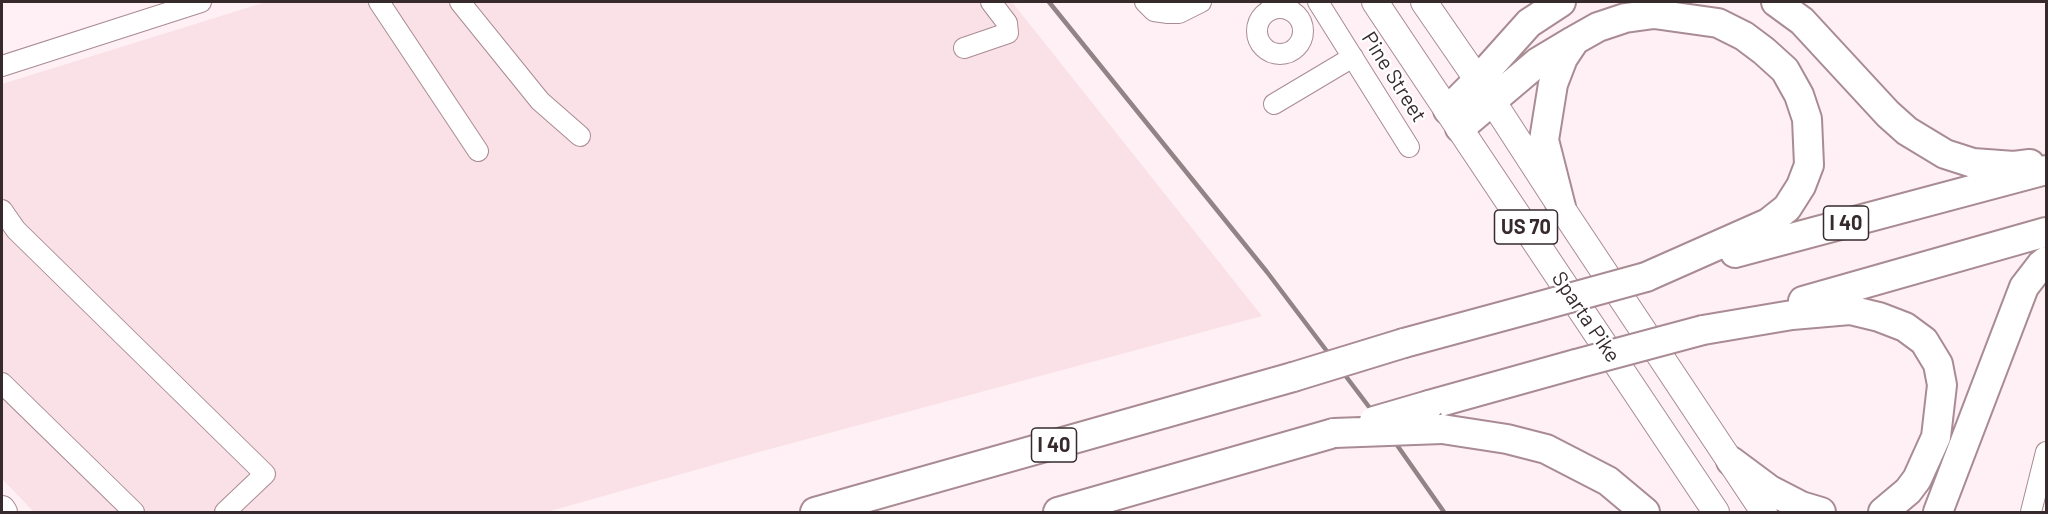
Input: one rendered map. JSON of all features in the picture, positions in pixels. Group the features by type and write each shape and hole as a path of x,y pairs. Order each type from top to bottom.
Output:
{"highway":[{"path":"1485,91 1529,23 1561,2"},
{"path":"1776,2 1802,21 1888,114 1907,131 1945,154 1973,163 2014,166 2046,161"},
{"path":"1454,119 1485,91 1598,27 1625,18 1654,14 1718,23 1744,36 1785,70 1799,95 1807,119 1809,165 1801,186 1787,208 1768,223 1646,277"},
{"path":"1561,207 1544,140 1553,84 1563,58 1575,40"},
{"name":"I 40","path":"815,513 1293,377 1404,343 2046,170"},
{"path":"1058,513 1334,433 1436,417 1576,364 2046,232"},
{"path":"1937,508 2024,287 2046,261"},
{"path":"1703,330 1792,315 1850,310 1880,317 1905,327 1924,341 1938,364 1942,385 1936,437 1917,478 1908,491 1883,513"},
{"path":"1436,417 1546,449 1608,481 1645,513"},
{"path":"1731,461 1770,490 1801,506 1821,513"}],"main road":[{"name":"Sparta Pike","path":"1375,2 1716,513"},
{"name":"Sparta Pike","path":"1424,2 1764,513"}],"street":[{"path":"2,66 201,2"},
{"path":"379,2 477,151"},
{"path":"460,2 540,100 580,136"},
{"path":"964,48 1008,33 1007,23 991,2"},
{"path":"1145,2 1155,11 1179,13 1201,2"},
{"path":"1297,16 1319,3"},
{"name":"Pine Street","path":"1319,3 1409,147"},
{"path":"1274,104 1353,57"},
{"path":"2,210 9,235 266,474 225,513"},
{"path":"2,383 134,513"},
{"path":"2031,513 2046,452"}],"shaded area":[{"path":"266,2 1012,2 1262,316 759,452 547,512 34,512 2,479 2,84"}],"railway":[{"path":"1049,2 1267,272 1385,428 1444,512"}]}
